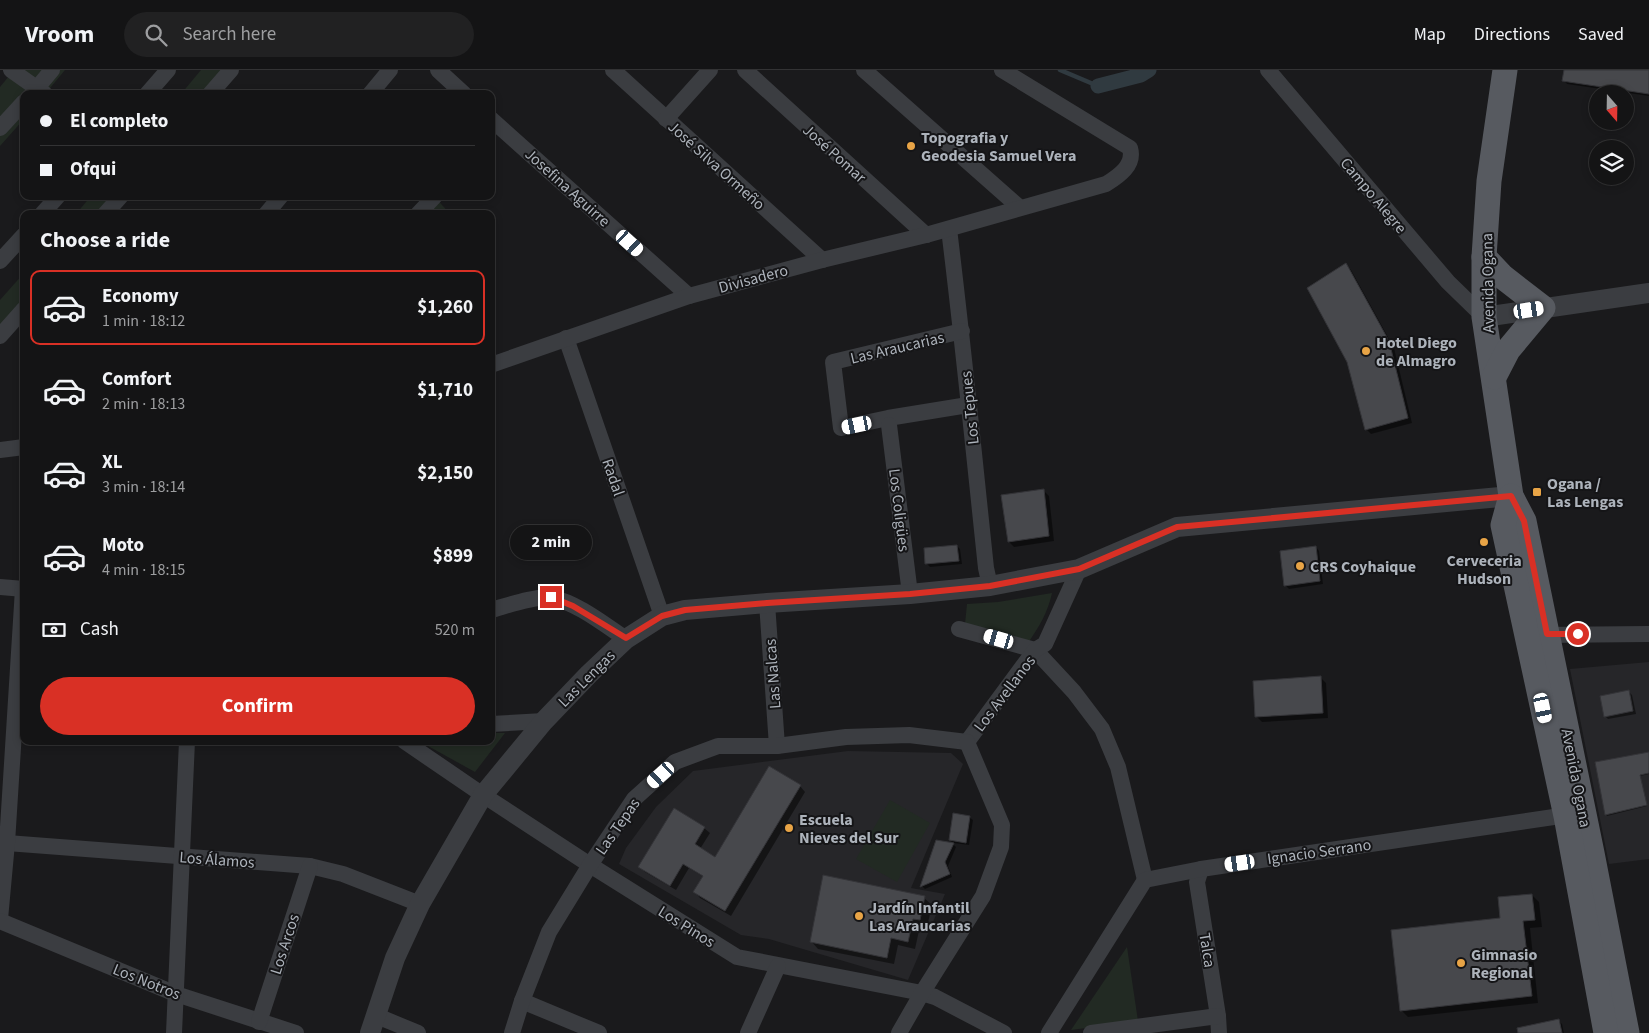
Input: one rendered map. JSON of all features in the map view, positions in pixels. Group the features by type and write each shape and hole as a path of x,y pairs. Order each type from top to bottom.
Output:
{"main road":[{"name":"Avenida Ogana","path":"1505,70 1489,181 1484,257 1484,317 1511,496 1503,525 1537,635 1575,814 1627,1033"},
{"path":"1484,257 1502,277 1543,308 1508,350 1494,377"},
{"name":"Avenida Ogana","path":"1575,814 1606,1033"}],"street":[{"path":"11,70 36,90"},
{"path":"39,90 52,70"},
{"path":"150,90 168,70"},
{"path":"214,90 231,70"},
{"path":"373,90 390,70"},
{"path":"438,70 460,90"},
{"name":"José Silva Ormeño","path":"613,70 822,260"},
{"path":"666,119 710,70"},
{"name":"José Pomar","path":"745,70 926,235"},
{"path":"864,70 1019,207"},
{"name":"Divisadero","path":"495,364 689,296 822,260 949,229 1019,207 1106,184 1118,177 1126,168 1130,161 1130,148 1002,70"},
{"name":"Campo Alegre","path":"1268,70 1448,282 1484,317"},
{"path":"0,128 20,106"},
{"name":"Josefina Aguirre","path":"495,126 689,296"},
{"path":"46,210 54,200"},
{"path":"109,210 117,200"},
{"path":"269,210 278,200"},
{"path":"422,210 431,200"},
{"name":"Los Tepues","path":"949,229 990,586"},
{"path":"0,261 20,239"},
{"path":"1484,317 1649,293"},
{"path":"0,336 20,314"},
{"name":"Las Araucarias","path":"962,331 833,362 842,428 888,418 968,405"},
{"name":"Radal","path":"566,338 662,616"},
{"name":"Los Coligües","path":"890,426 910,594"},
{"path":"0,450 20,448"},
{"name":"Las Lengas","path":"373,1024 395,958 420,904 483,796 544,721 589,674 626,638 662,616 685,610 910,594 990,586 1079,569 1177,527 1511,496"},
{"name":"Los Avellanos","path":"899,1033 983,896 1001,846 1002,825 967,742 1035,650 1045,644 1079,569"},
{"path":"0,587 20,589"},
{"path":"495,609 528,600 551,597 573,606 626,638"},
{"name":"Las Nalcas","path":"767,603 776,746"},
{"path":"0,920 7,843 20,628"},
{"path":"959,629 1035,650 1074,692 1102,729 1118,767 1145,880 1049,1033"},
{"path":"1537,635 1649,634"},
{"path":"495,724 544,721"},
{"name":"Las Tepas","path":"512,1033 522,1001 549,932 590,865 634,799 674,762 718,746 776,746 846,738 909,735 967,742"},
{"path":"174,1033 187,745"},
{"name":"Los Pinos","path":"410,745 483,796 737,957 922,993 935,997 1004,1033"},
{"name":"Ignacio Serrano","path":"1145,880 1202,868 1575,814"},
{"name":"Los Álamos","path":"7,843 310,866 343,874 420,904"},
{"name":"Los Arcos","path":"259,1022 310,866"},
{"name":"Talca","path":"1202,868 1197,882 1219,1033"},
{"name":"Los Notros","path":"0,920 176,994 296,1033"},
{"path":"748,1033 778,966"},
{"path":"522,1001 599,1033"},
{"path":"1091,1033 1218,1016"},
{"path":"373,1024 418,1033"}],"shaded area":[{"path":"14,70 65,70 48,90 20,90 20,124 0,146 0,87"},
{"path":"201,70 236,70 219,90 184,90"},
{"path":"88,200 122,200 114,210 79,210"},
{"path":"430,200 438,200 446,210 418,210"},
{"path":"20,278 20,318 0,340 0,300"},
{"path":"1052,593 1043,619 1028,643 965,624 967,604 998,602"},
{"path":"1649,662 1649,859 1609,864 1570,669"},
{"path":"495,733 505,733 475,772 426,745 495,745"},
{"name":"Escuela Nieves del Sur","path":"848,751 951,753 963,764 911,888 945,894 908,980 769,939 741,935 619,864 626,848 656,807 693,771"},
{"path":"890,800 930,823 897,882 856,859"},
{"path":"1127,947 1138,1021 1071,1030"}],"building":[{"path":"1564,70 1649,70 1649,94 1634,92 1634,85 1589,85 1562,81"},
{"name":"Hotel Diego de Almagro","path":"1346,263 1389,341 1408,418 1365,430 1347,362 1307,288"},
{"path":"1044,489 1049,536 1008,542 1001,495"},
{"path":"957,545 959,561 925,564 924,548"},
{"name":"CRS Coyhaique","path":"1316,546 1320,581 1284,586 1280,551"},
{"path":"1321,676 1323,713 1255,717 1253,681"},
{"path":"1629,690 1633,711 1604,717 1600,696"},
{"path":"1649,752 1649,773 1640,775 1647,805 1605,815 1595,762"},
{"path":"769,766 801,785 725,911 693,892 703,876 683,864 670,886 638,867 674,808 705,827 695,844 715,857"},
{"path":"953,813 970,816 966,843 949,840"},
{"path":"936,840 954,843 945,862 950,874 920,887"},
{"path":"823,875 925,896 920,920 913,919 908,942 891,938 887,958 810,942"},
{"name":"Gimnasio Regional","path":"1532,894 1535,920 1523,921 1532,996 1400,1011 1391,930 1500,918 1498,897"},
{"path":"1559,1019 1562,1033 1518,1033 1517,1028"}],"waterway":[{"path":"1060,70 1098,86"},
{"path":"1098,86 1141,75 1149,70"}],"place":[{"name":"Topografia y Geodesia Samuel Vera","path":"911,146"},
{"name":"Hotel Diego de Almagro","path":"1366,351"},
{"name":"Ogana / Las Lengas","path":"1537,492"},
{"name":"Cerveceria Hudson","path":"1484,542"},
{"name":"CRS Coyhaique","path":"1300,566"},
{"name":"Escuela Nieves del Sur","path":"789,828"},
{"name":"Jardín Infantil Las Araucarias","path":"859,916"},
{"name":"Gimnasio Regional","path":"1461,963"}],"route":[{"path":"551,597 573,606 626,638 662,616 685,610 910,594 990,586 1079,569 1177,527 1511,496 1524,521 1547,634 1578,634"}]}
